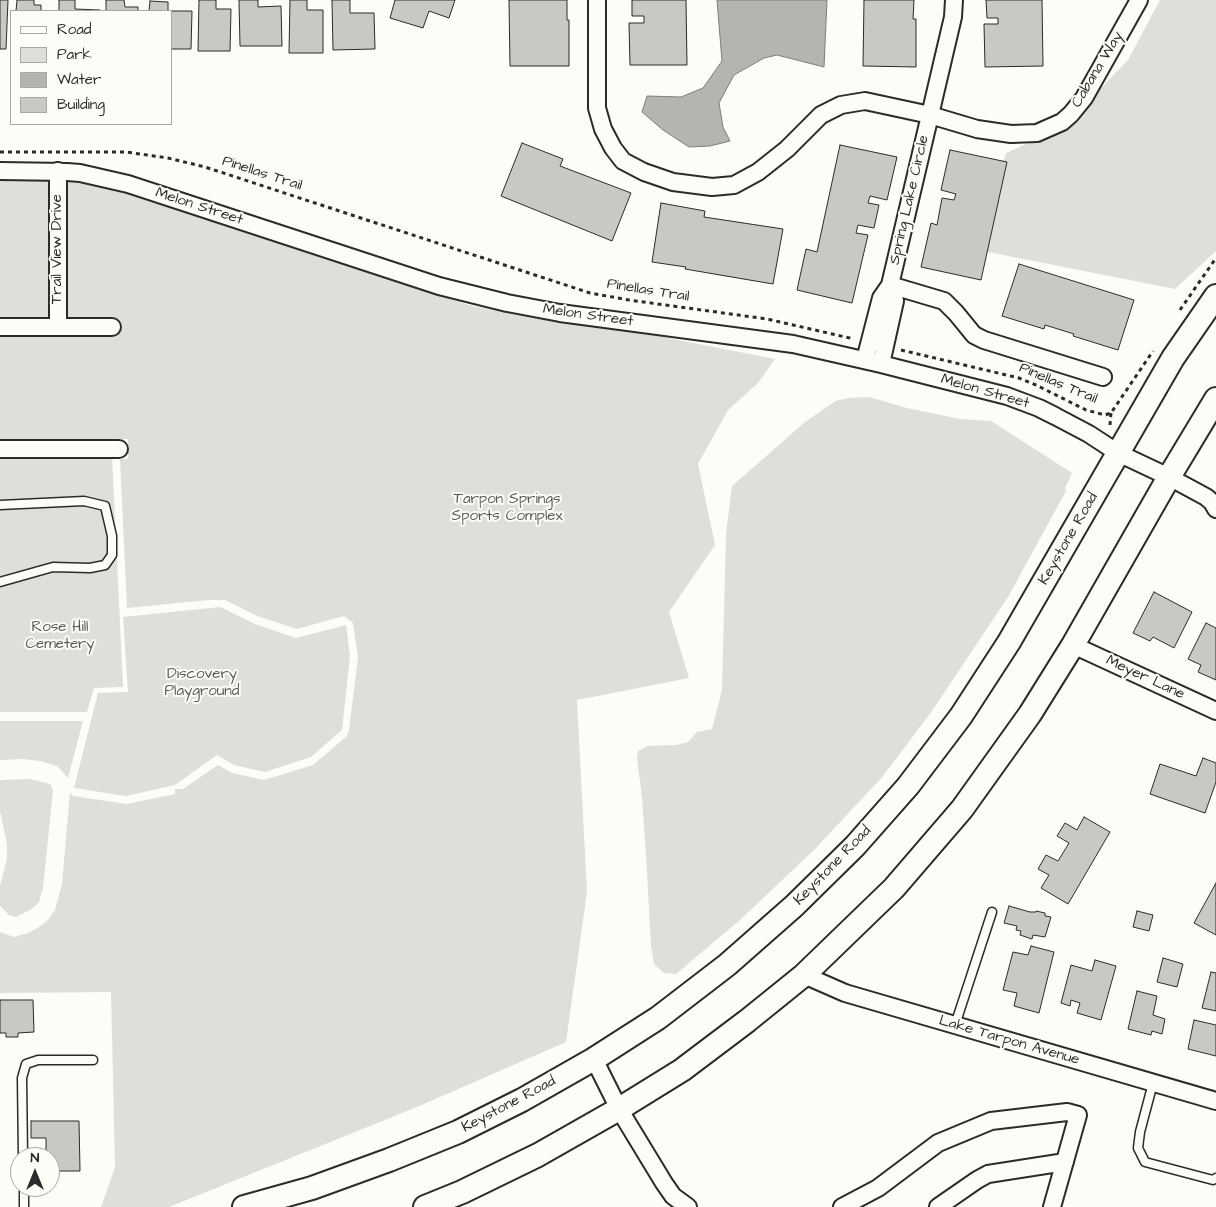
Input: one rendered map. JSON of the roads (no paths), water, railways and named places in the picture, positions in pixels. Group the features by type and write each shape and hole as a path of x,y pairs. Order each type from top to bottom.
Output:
{"main road":[{"name":"Keystone Road","path":"244,1207 329,1182 389,1160 458,1132 522,1100 594,1059 658,1018 727,965 794,906 856,846 902,793 961,716 1009,642 1173,358 1216,296"},
{"path":"425,1207 477,1185 538,1155 619,1109 682,1070 804,975 894,888 962,809 1030,714 1074,645 1169,477 1216,399"}],"street":[{"name":"Spring Lake Circle","path":"597,0 597,97 599,116 603,129 613,148 623,161 638,170 663,179 702,186 719,187 734,185 768,165 821,115 833,108 850,103 869,102 930,115"},
{"name":"Spring Lake Circle","path":"873,362 877,344 881,298 890,285 930,115 952,17 954,0"},
{"name":"Cabana Way","path":"930,115 977,128 1011,134 1037,133 1058,124 1071,114 1084,98 1139,0"},
{"name":"Melon Street","path":"0,171 80,173 128,184 426,282 483,298 560,312 785,342 873,362 1024,402 1074,426 1118,453 1206,497 1216,509"},
{"name":"Trail View Drive","path":"58,171 58,327"},
{"path":"890,285 944,301 956,312 974,335 984,340 1103,377"},
{"path":"0,328 112,327"},
{"path":"0,449 119,449"},
{"name":"Meyer Lane","path":"1074,645 1216,711"},
{"name":"Lake Tarpon Avenue","path":"804,975 845,993 1216,1101"},
{"path":"594,1059 619,1109 664,1183 673,1196 688,1207"},
{"path":"849,1203 878,1188 938,1143 991,1121 1067,1112 1078,1115 1052,1207"},
{"path":"938,1207 988,1174 1065,1162"},
{"path":"849,1203 874,1207"}],"lane":[{"path":"0,505 84,502 105,506 112,536 112,555 106,565 90,568 53,567 0,582"},
{"path":"955,1025 992,912"},
{"path":"23,1147 22,1078 26,1064 38,1060 93,1060"},
{"path":"1154,1083 1140,1132 1138,1148 1145,1162 1213,1180 1216,1178"}],"water":[{"path":"717,0 827,0 824,67 777,55 764,58 734,75 719,103 723,127 730,141 710,146 689,147 663,130 642,112 647,96 681,97 703,88 722,61"}],"park label":[{"name":"Tarpon Springs Sports Complex","path":"507,508"},
{"name":"Rose Hill Cemetery","path":"60,636"},
{"name":"Discovery Playground","path":"202,684"}]}
